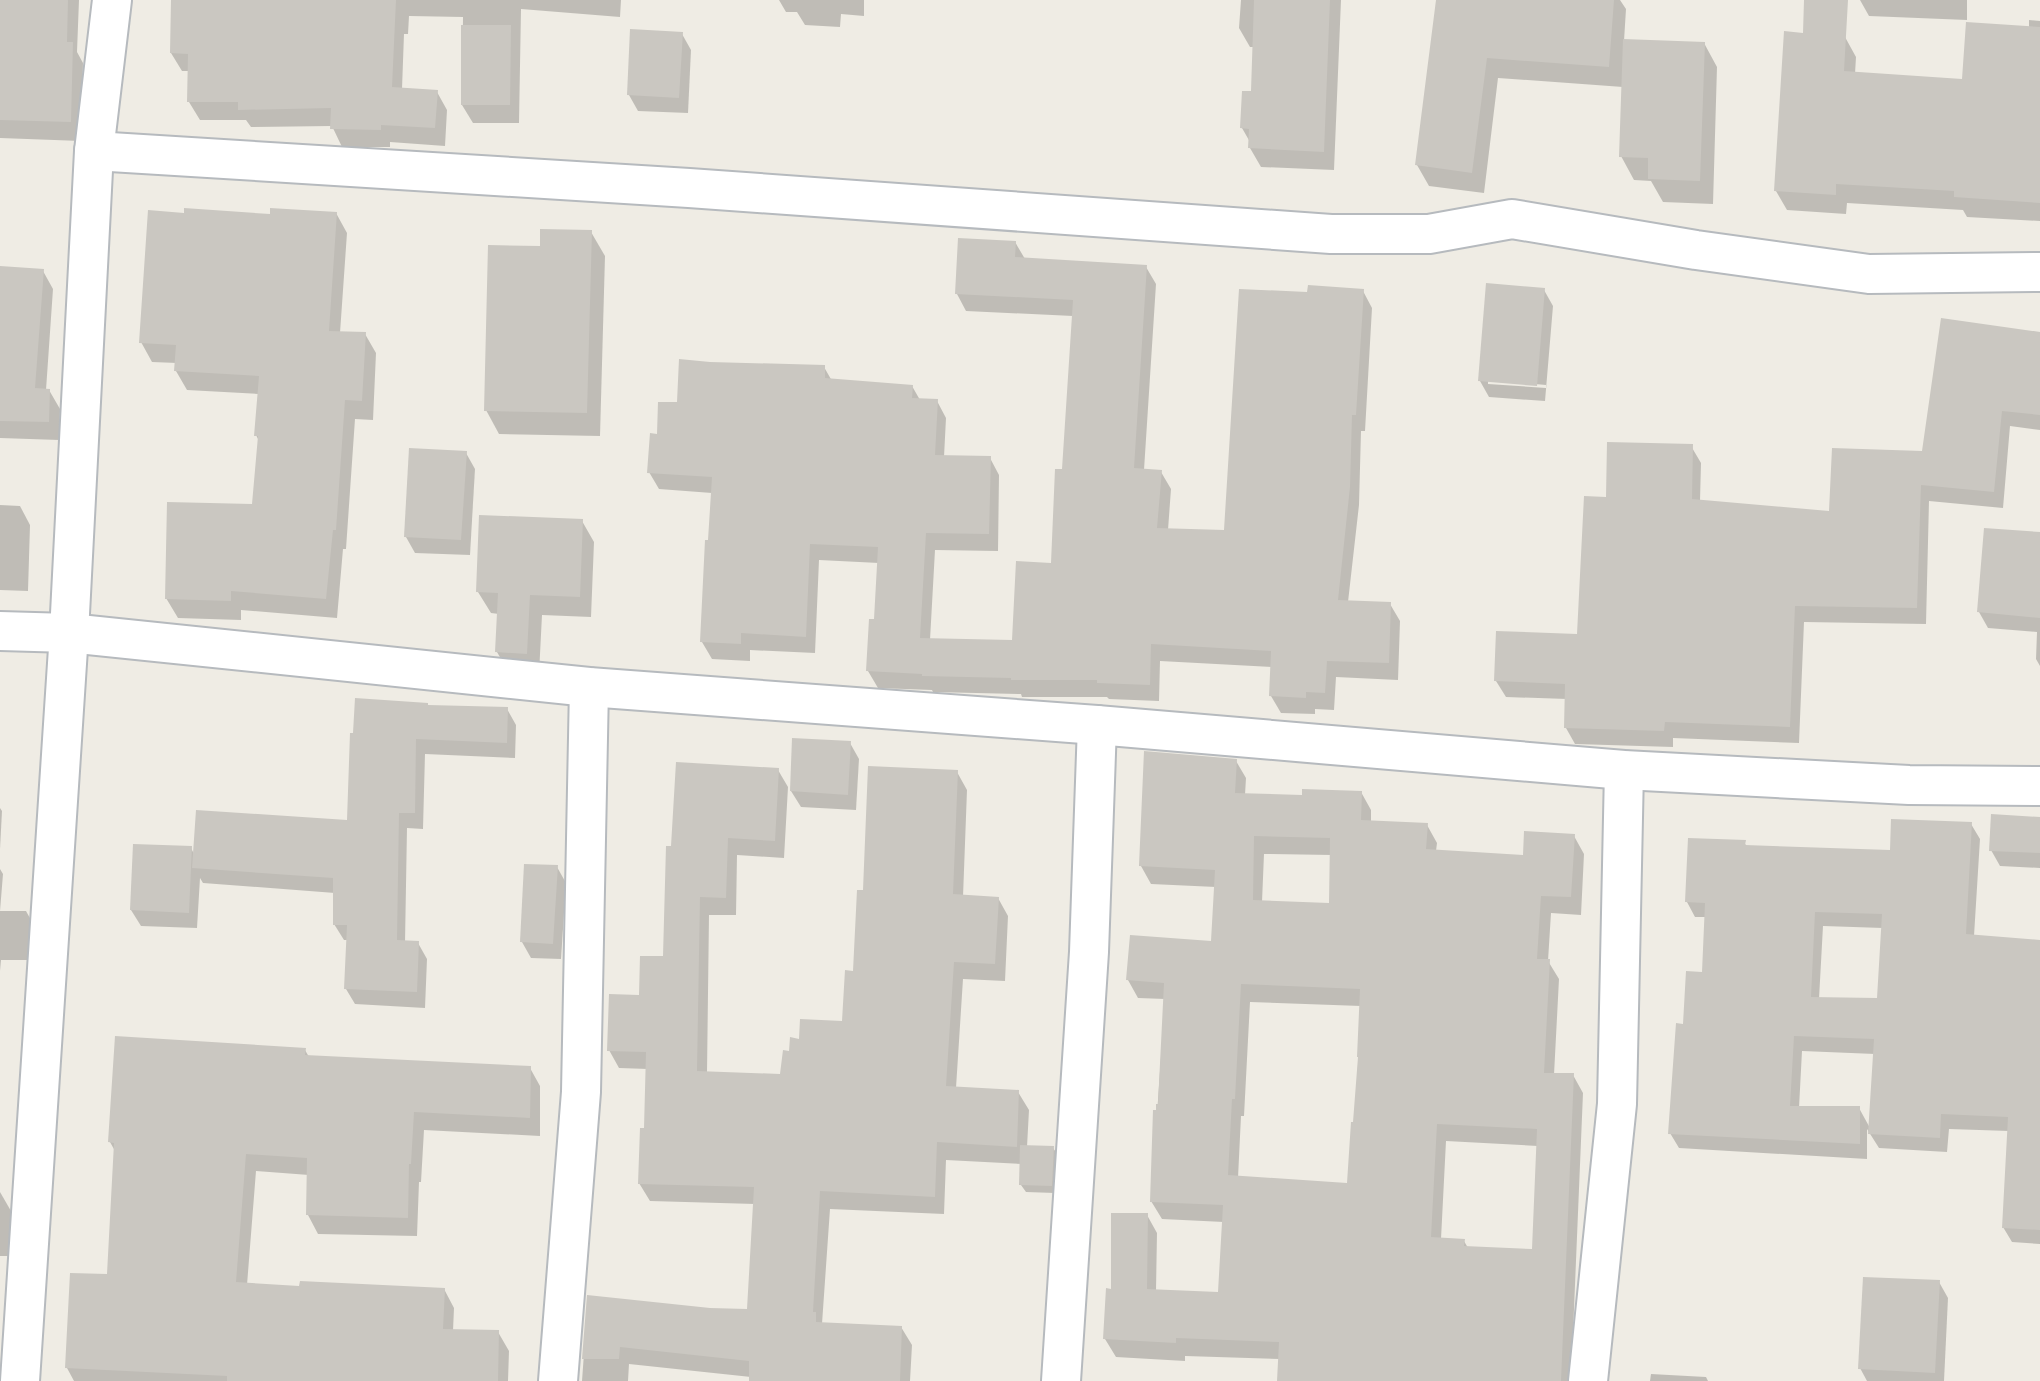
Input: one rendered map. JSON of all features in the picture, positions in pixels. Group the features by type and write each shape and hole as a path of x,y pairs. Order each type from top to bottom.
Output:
{"street":[{"path":"20,1381 69,633 94,151 112,0"},
{"path":"94,151 689,188 1331,234 1429,234 1511,219 1683,248 1869,274 2040,272"},
{"path":"0,631 69,633 589,687 1097,725 1624,770 1909,785 2040,786"},
{"path":"558,1381 581,1091 589,687"},
{"path":"1061,1381 1089,952 1097,725"},
{"path":"1588,1381 1617,1104 1624,770"}],"building":[{"path":"0,0 68,0 67,42 73,42 71,122 0,120"},
{"path":"171,0 396,0 392,87 438,90 435,128 381,125 381,130 330,129 331,108 238,110 238,102 187,102 188,54 170,53"},
{"path":"1254,0 1330,0 1324,152 1248,148 1249,129 1240,128 1242,91 1251,91"},
{"path":"1436,0 1614,0 1609,67 1487,58 1472,173 1415,165"},
{"path":"1804,0 1848,0 1844,71 1962,79 1966,22 2040,27 2040,203 1954,197 1954,191 1836,184 1836,195 1774,191 1784,31 1803,33"},
{"path":"461,25 511,25 510,105 461,105"},
{"path":"630,29 683,32 679,98 627,95"},
{"path":"1623,39 1705,42 1700,181 1648,179 1648,158 1619,157"},
{"path":"184,208 270,214 270,208 337,212 329,331 366,332 362,401 345,400 336,530 333,530 326,599 231,591 231,601 165,599 167,502 252,504 258,436 254,436 259,376 174,371 176,345 139,343 148,210 184,213"},
{"path":"540,229 592,230 587,413 484,411 488,245 540,246"},
{"path":"958,238 1016,241 1015,257 1147,265 1134,468 1162,470 1157,528 1224,530 1239,289 1307,292 1308,285 1364,289 1356,415 1352,415 1350,487 1338,600 1391,602 1389,663 1327,661 1325,693 1306,692 1306,698 1269,696 1271,651 1151,644 1150,685 1097,683 1097,680 1011,680 866,671 869,619 874,619 878,547 810,544 806,637 741,633 741,644 700,642 705,540 708,540 712,477 647,473 650,433 657,434 658,402 677,402 679,359 825,365 825,378 913,385 912,398 938,399 935,455 991,456 989,534 926,533 920,638 1012,640 1016,561 1051,563 1055,469 1062,469 1073,300 955,294"},
{"path":"0,266 44,269 35,388 50,389 49,422 0,421"},
{"path":"1486,283 1545,288 1537,386 1478,381"},
{"path":"1941,318 2040,332 2040,415 2002,411 1994,492 1921,485 1917,608 1795,606 1790,727 1665,722 1664,731 1564,728 1565,684 1494,681 1496,631 1577,634 1584,496 1606,497 1607,442 1693,444 1692,499 1829,511 1832,448 1922,451"},
{"path":"409,448 467,451 461,540 404,537"},
{"path":"479,515 583,519 580,597 530,595 527,654 495,652 498,593 476,592"},
{"path":"1984,528 2040,532 2040,618 1977,612"},
{"path":"355,698 428,705 508,707 507,743 416,739 415,813 399,813 397,940 419,941 417,992 344,989 347,925 333,925 333,878 192,868 196,810 347,820 350,733 353,733"},
{"path":"792,738 851,741 848,795 790,791"},
{"path":"1144,751 1237,759 1235,793 1302,795 1302,789 1362,791 1361,820 1428,823 1426,849 1523,855 1524,831 1575,834 1571,897 1541,896 1537,959 1550,959 1544,1073 1574,1073 1561,1381 1277,1381 1279,1342 1176,1338 1176,1343 1103,1339 1106,1288 1111,1289 1111,1213 1148,1213 1147,1289 1218,1292 1223,1205 1150,1202 1153,1110 1156,1110 1158,1104 1164,983 1126,980 1130,935 1211,941 1215,870 1139,866","holes":["1254,836 1330,838 1329,903 1253,900","1241,984 1360,989 1358,1057 1347,1183 1228,1175 1232,1099 1235,1099","1437,1124 1537,1129 1532,1249 1464,1246 1465,1239 1431,1237"]},
{"path":"676,762 779,768 775,841 728,838 726,898 700,897 697,1071 780,1074 783,1050 789,1051 790,1037 799,1039 800,1019 842,1021 845,970 853,971 857,890 863,890 868,766 958,770 953,894 999,897 995,964 954,962 946,1086 1019,1090 1017,1147 937,1142 935,1197 820,1191 813,1312 816,1312 816,1322 902,1326 900,1381 749,1381 749,1361 620,1347 619,1359 582,1359 587,1295 710,1308 747,1309 754,1187 638,1184 640,1128 644,1128 646,1052 607,1051 609,994 639,995 640,956 663,956 666,846 671,846"},
{"path":"1991,814 2040,817 2040,853 1989,851"},
{"path":"1891,819 1972,822 1966,934 2040,940 2040,1230 2002,1228 2008,1117 1941,1114 1940,1138 1868,1134 1874,1039 1794,1036 1790,1106 1860,1106 1860,1144 1668,1134 1676,1023 1683,1024 1686,971 1702,972 1705,903 1685,902 1688,838 1746,840 1745,845 1890,850","holes":["1815,912 1882,914 1877,998 1811,997"]},
{"path":"133,844 192,846 189,913 130,910"},
{"path":"524,864 558,865 553,944 520,942"},
{"path":"115,1036 306,1048 305,1055 531,1066 530,1118 414,1112 408,1218 306,1215 307,1158 246,1154 236,1282 299,1286 300,1281 445,1288 443,1329 499,1330 498,1381 227,1381 227,1376 65,1368 70,1273 107,1274 114,1143 108,1142"},
{"path":"1020,1145 1054,1146 1052,1186 1019,1185"},
{"path":"1863,1277 1940,1280 1935,1373 1858,1369"}]}
